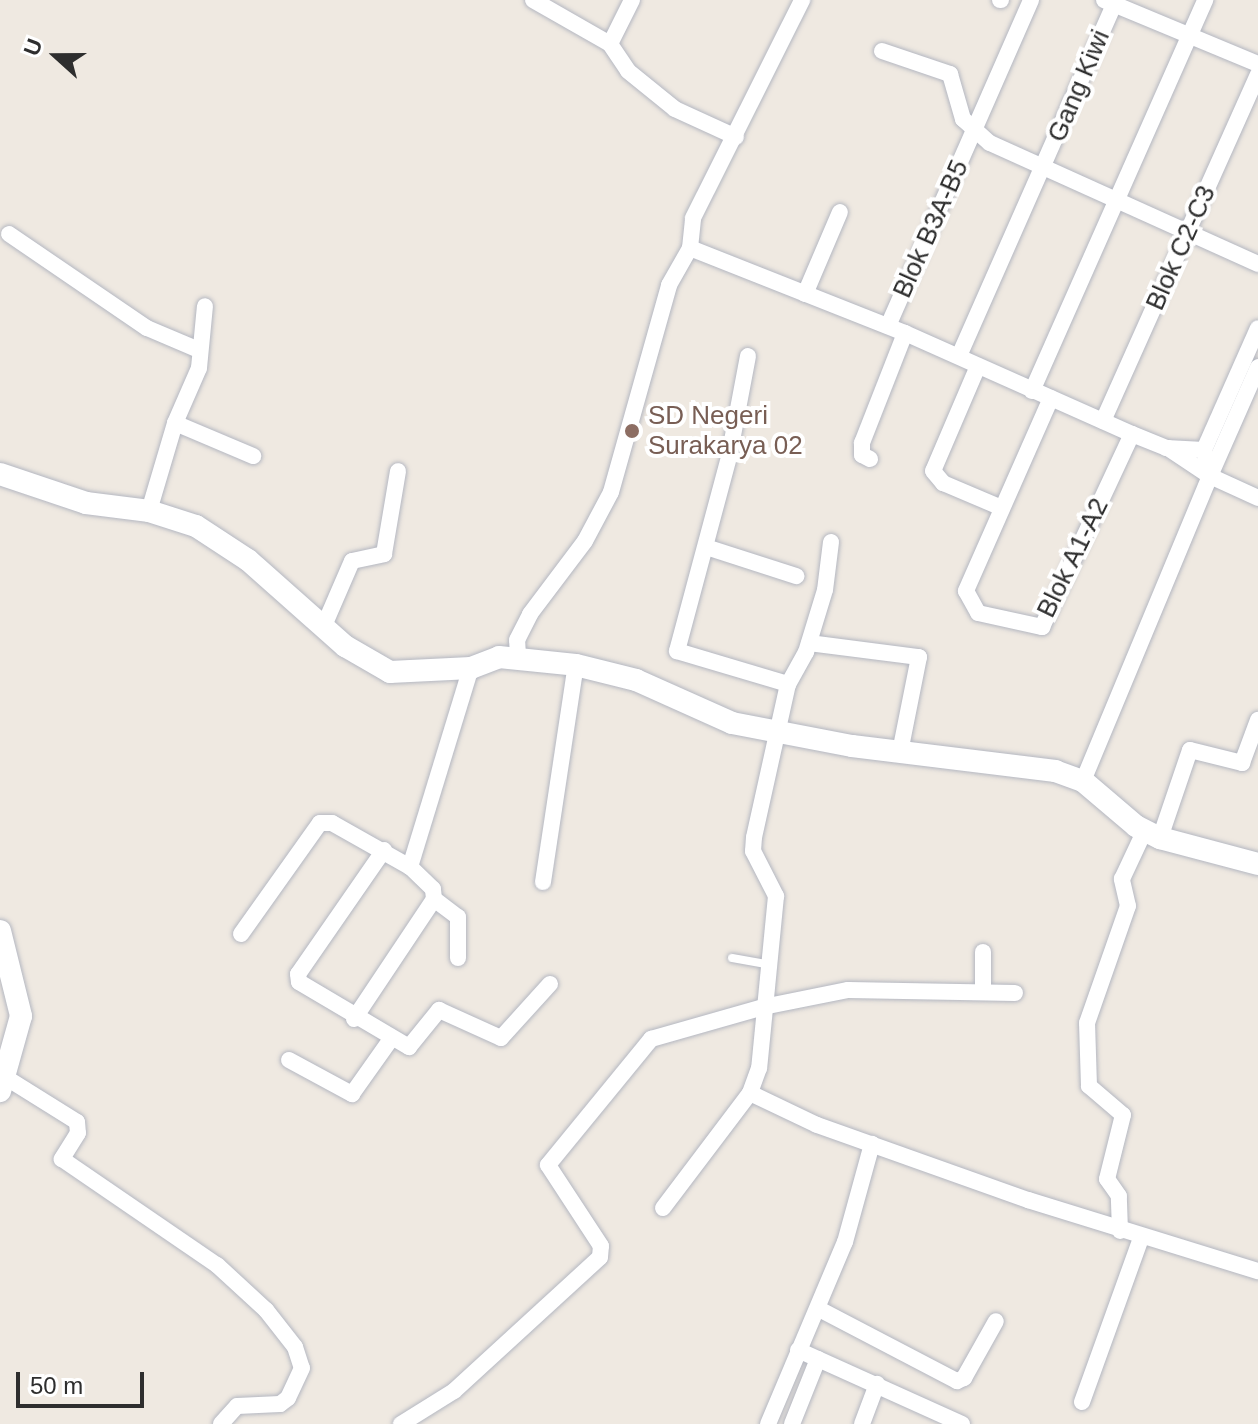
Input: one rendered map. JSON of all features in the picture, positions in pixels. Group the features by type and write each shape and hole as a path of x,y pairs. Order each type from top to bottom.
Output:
{"street":[{"path":"610,44 632,0"},
{"path":"518,657 517,640 530,614 585,541 611,492 669,285 690,248 693,218 802,0"},
{"name":"Blok B3A-B5","path":"888,326 1031,0"},
{"path":"1032,391 1205,0"},
{"path":"536,2 610,44 650,92 675,109 736,137"},
{"path":"1109,2 1191,33 1258,64"},
{"name":"Gang Kiwi","path":"959,356 1044,167 1109,2"},
{"path":"882,51 950,74 963,119 974,133 1187,234 1258,264"},
{"name":"Blok C2-C3","path":"1103,421 1258,74"},
{"path":"805,294 840,212"},
{"path":"9,234 147,328 199,350"},
{"path":"690,248 959,356 1166,448 1210,476 1258,498"},
{"path":"149,511 175,423 199,368 205,306"},
{"path":"1210,476 1204,450 1258,328"},
{"path":"870,459 862,455 862,443 905,333"},
{"path":"748,356 679,654 788,684"},
{"path":"978,366 933,471 943,483 1002,508"},
{"path":"1083,781 1258,367"},
{"name":"Blok A1-A2","path":"1051,398 966,591 969,603 978,613 1042,627 1132,434"},
{"path":"175,423 253,456"},
{"path":"1166,448 1204,450"},
{"path":"323,628 352,561 384,554 398,471"},
{"path":"0,474 86,503 149,511 196,526 248,560 366,662 390,672 471,668 499,657 576,665 636,680 732,723 900,752 1016,762 1083,781 1153,834 1258,864"},
{"path":"663,1208 750,1093 759,1068 776,896 753,851 788,684 809,643 829,572 831,542"},
{"path":"706,547 796,576"},
{"path":"809,643 919,657 900,752"},
{"path":"543,882 576,665"},
{"path":"410,867 471,668"},
{"path":"1120,1231 1119,1196 1107,1179 1123,1115 1089,1086 1087,1023 1128,906 1122,879 1153,834 1190,750 1242,763 1258,720"},
{"path":"241,934 320,823 332,823 410,867 433,889 434,899 354,1019"},
{"path":"384,850 298,974 299,982 354,1019 391,1039 414,1046 439,1010 501,1038 550,984"},
{"path":"434,899 458,917 458,958"},
{"path":"0,931 21,1016 2,1084 77,1122 78,1133 62,1159 217,1265 289,1338 301,1358 295,1389 280,1404 237,1406 221,1424"},
{"path":"983,952 983,991"},
{"path":"401,1424 454,1391 600,1257 601,1246 548,1165 646,1046 661,1036 763,1007 848,990 1015,993"},
{"path":"289,1060 352,1094 391,1039"},
{"path":"750,1093 872,1144 1120,1231 1258,1271"},
{"path":"768,1424 845,1242 872,1144"},
{"path":"1082,1402 1141,1238"},
{"path":"819,1309 957,1381 964,1378 996,1321"},
{"path":"798,1350 877,1384 937,1418 962,1424"},
{"path":"792,1424 818,1359"},
{"path":"862,1424 877,1384"}],"lane":[{"path":"732,958 767,964"}],"place":[{"name":"SD Negeri Surakarya 02","path":"632,431"}]}
